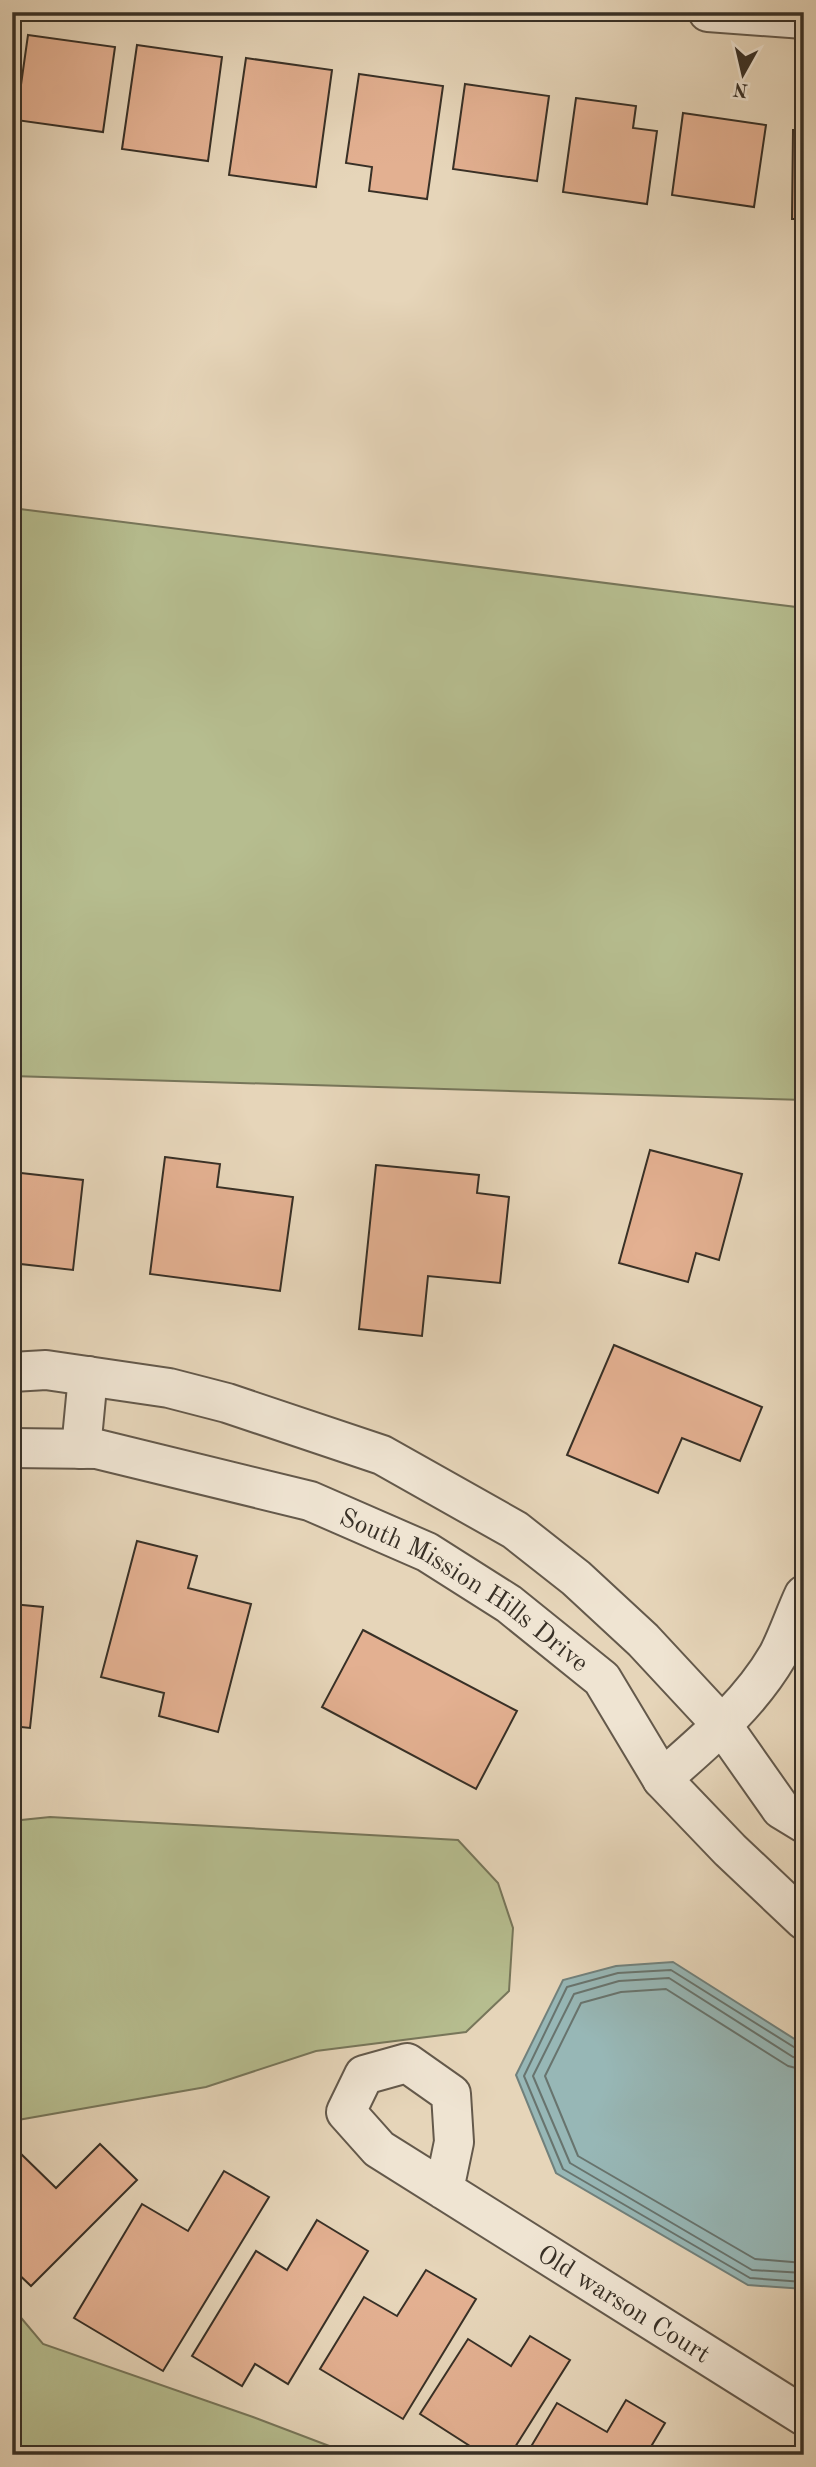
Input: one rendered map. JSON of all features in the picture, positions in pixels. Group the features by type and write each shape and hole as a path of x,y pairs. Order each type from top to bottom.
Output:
{"street":[{"path":"708,12 804,19"},
{"path":"12,1371 46,1370 169,1388 227,1403 382,1455 515,1530 576,1578 643,1640 722,1725 781,1809 804,1823"},
{"path":"81,1449 88,1376"},
{"name":"South Mission Hills Drive","path":"12,1448 97,1449 310,1501 427,1552 509,1604 601,1679 662,1779 730,1850 804,1920"},
{"path":"662,1779 722,1725 752,1692 778,1654 804,1595"},
{"name":"Old warson Court","path":"444,2190 804,2416"}],"green space":[{"path":"12,508 804,608 804,1100 12,1076"},
{"path":"50,1817 458,1840 498,1883 513,1928 509,1991 466,2032 316,2051 206,2087 12,2121 12,1821"},
{"path":"12,2307 43,2344 353,2455 12,2455"}],"water":[{"path":"673,1962 804,2045 804,2289 748,2285 556,2173 516,2075 563,1980 616,1966"}],"building":[{"path":"28,35 115,47 103,132 16,120"},
{"path":"137,45 222,57 208,161 122,149"},
{"path":"246,58 332,70 316,187 229,175"},
{"path":"359,74 443,86 427,199 369,191 372,167 346,163"},
{"path":"465,84 549,96 537,181 453,169"},
{"path":"576,98 636,106 633,128 657,131 647,204 563,192"},
{"path":"683,113 766,125 754,207 672,195"},
{"path":"793,130 804,130 804,219 792,219"},
{"path":"650,1150 742,1174 719,1260 696,1253 688,1282 619,1263"},
{"path":"165,1157 220,1164 217,1187 293,1197 280,1291 150,1274"},
{"path":"376,1165 479,1175 477,1193 509,1197 500,1283 428,1276 422,1336 359,1329"},
{"path":"12,1172 83,1180 73,1270 12,1263"},
{"path":"614,1345 762,1407 740,1461 682,1438 658,1493 567,1455"},
{"path":"137,1541 197,1556 188,1588 251,1604 218,1732 159,1716 164,1693 101,1677"},
{"path":"12,1604 43,1607 30,1728 12,1726"},
{"path":"363,1630 517,1711 476,1789 322,1707"},
{"path":"100,2144 137,2180 31,2286 12,2268 12,2159 19,2152 56,2188"},
{"path":"224,2171 269,2197 163,2371 74,2318 142,2204 188,2231"},
{"path":"317,2220 368,2251 288,2384 255,2364 242,2386 192,2356 256,2251 287,2270"},
{"path":"426,2270 476,2299 403,2419 320,2369 364,2297 397,2316"},
{"path":"530,2336 570,2360 510,2455 484,2455 420,2414 468,2339 511,2366"},
{"path":"626,2400 665,2423 646,2455 526,2455 557,2403 607,2432"}]}
